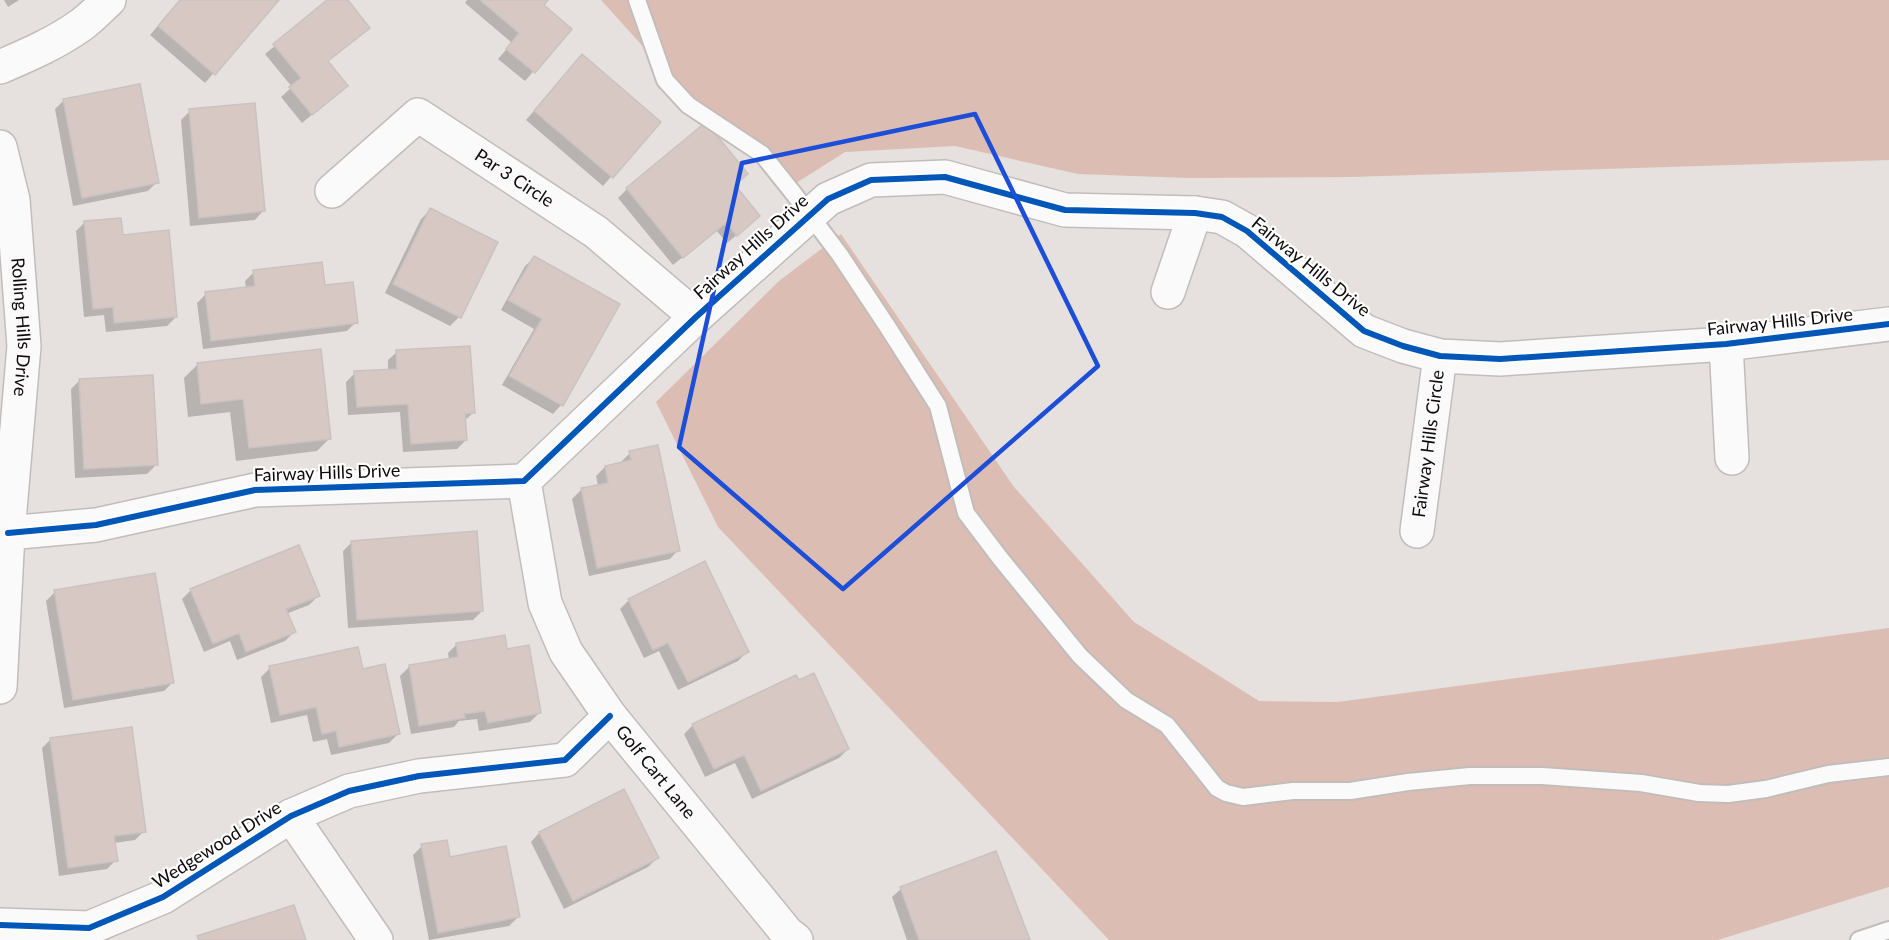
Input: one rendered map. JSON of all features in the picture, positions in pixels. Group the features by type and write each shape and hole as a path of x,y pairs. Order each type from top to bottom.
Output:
{"street":[{"path":"0,66 59,39 82,24 109,0"},
{"name":"Par 3 Circle","path":"332,191 418,115 596,232 696,317"},
{"name":"Rolling Hills Drive","path":"0,147 13,200 24,346 8,533 0,687"},
{"name":"Fairway Hills Drive","path":"8,533 96,525 255,490 524,481 696,317 828,199 871,180 945,177 1065,210 1195,213 1222,217 1247,231 1364,331 1403,346 1440,356 1500,358 1726,344 1889,324"},
{"path":"1168,292 1195,213"},
{"path":"1726,344 1732,458"},
{"name":"Fairway Hills Circle","path":"1417,531 1440,356"},
{"name":"Golf Cart Lane","path":"524,481 545,603 566,652 610,716 787,933 796,940"},
{"name":"Wedgewood Drive","path":"0,925 89,928 163,897 291,816 349,791 419,776 565,760 610,716"},
{"path":"291,816 376,940"}],"lane":[{"path":"637,0 665,80 687,105 762,154 840,255 938,406 966,513 1080,656 1126,700 1167,725 1217,788 1226,793 1243,796 1293,791 1350,791 1408,782 1470,777 1542,776 1641,783 1700,793 1728,794 1766,789 1828,774 1889,767"},
{"path":"1859,940 1889,930"}],"highlighted area":[{"path":"975,114 1098,366 843,589 679,447 742,163"}],"shaded area":[{"path":"601,0 1889,0 1889,160 1351,177 1189,178 1078,174 955,146 845,152 793,185 694,103"},
{"path":"841,234 1014,487 1134,622 1259,701 1338,702 1889,628 1889,887 1718,940 1109,940 718,527 656,402 779,281"}],"building":[{"path":"180,0 279,0 215,75 158,26"},
{"path":"327,0 348,0 370,28 328,61 348,86 312,115 289,87 301,78 273,44"},
{"path":"480,0 548,0 544,5 572,29 535,73 506,49 519,33"},
{"path":"582,54 661,122 613,178 534,111"},
{"path":"140,84 159,183 82,198 63,99"},
{"path":"255,103 265,211 199,218 189,109"},
{"path":"706,122 748,174 735,185 760,216 737,236 726,223 683,258 626,188"},
{"path":"430,208 498,242 461,318 393,284"},
{"path":"121,218 123,235 169,230 177,317 114,323 113,307 93,309 84,221"},
{"path":"534,256 620,304 563,406 509,376 542,319 508,300"},
{"path":"322,262 325,285 353,282 358,323 211,341 205,292 255,286 253,270"},
{"path":"470,346 475,413 465,414 467,440 411,444 408,404 357,407 354,371 397,369 396,350"},
{"path":"321,349 331,439 249,448 243,399 201,404 197,363"},
{"path":"153,375 158,465 84,469 79,379"},
{"path":"658,445 680,551 597,568 581,488 608,483 605,466 631,460 629,451"},
{"path":"477,531 483,611 357,620 351,541"},
{"path":"299,545 320,596 286,609 296,632 246,652 239,633 213,644 190,589"},
{"path":"705,561 749,652 688,682 668,643 653,650 628,599"},
{"path":"155,573 174,683 73,700 54,590"},
{"path":"505,635 507,649 529,645 541,713 488,723 485,711 464,714 465,718 419,726 409,665 458,657 456,643"},
{"path":"358,647 363,669 385,664 400,734 339,747 336,731 322,734 316,707 280,715 269,666"},
{"path":"814,673 849,749 761,791 744,755 714,769 692,724 796,675 799,680"},
{"path":"132,727 146,832 114,836 118,861 68,868 50,738"},
{"path":"624,789 659,858 573,901 539,832"},
{"path":"447,840 450,857 506,846 520,917 438,933 421,844"},
{"path":"996,851 1030,940 919,940 900,887"},
{"path":"294,905 306,940 199,940 197,936"}],"cycle path":[{"path":"8,533 96,525 255,490 524,481 696,317 828,199 871,180 945,177 1065,210 1195,213 1222,217 1247,231 1364,331 1403,346 1440,356 1500,359 1726,344 1889,324"},
{"path":"0,925 89,928 163,897 291,816 349,791 419,776 565,760 610,716"}]}
